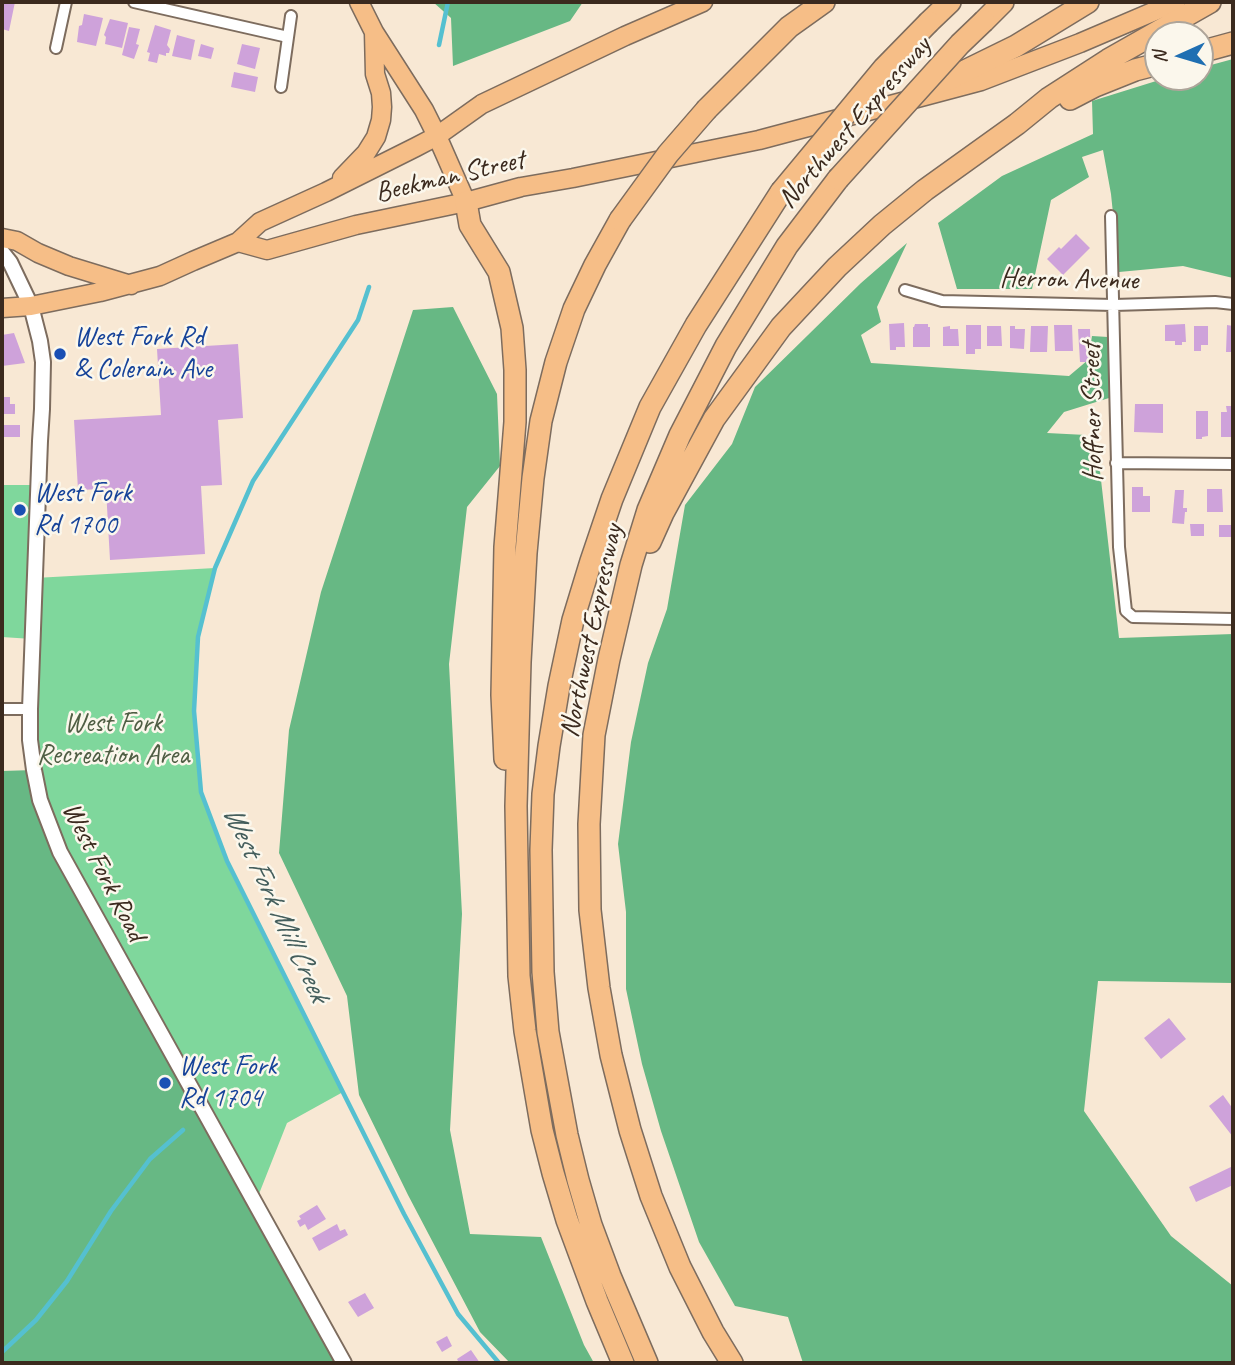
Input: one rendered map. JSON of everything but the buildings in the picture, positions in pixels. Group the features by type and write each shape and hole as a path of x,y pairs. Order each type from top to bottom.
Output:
{"highway":[{"path":"623,1363 597,1301 553,1173 542,1130 525,1031 519,976 516,777 521,649 533,478 541,421 556,362 574,309 620,220 668,154 707,109 789,27 824,2"},
{"name":"Northwest Expressway","path":"647,1363 587,1214 567,1135 548,1032 543,972 541,850 544,794 549,746 573,620 612,499 650,407 696,325 781,192 884,68 950,2"},
{"name":"Northwest Expressway","path":"732,1363 680,1267 650,1196 629,1130 611,1055 599,988 590,910 589,824 594,735 609,659 631,565 648,510 680,435 726,346 787,246 838,178 1003,2"},
{"path":"899,103 1016,46 1088,2"},
{"path":"609,659 647,549 663,513 714,419 781,327 837,267 925,190 1049,98 1098,66 1210,2"},
{"path":"1214,48 1233,43"},
{"path":"1017,124 1095,86 1144,68"},
{"path":"466,202 470,225 499,272 512,328 515,422 505,547 502,695 509,814 517,850"}],"main road":[{"path":"359,2 374,32 424,110 466,202"},
{"name":"Beekman Street","path":"238,242 260,222 416,148 482,104 703,2"},
{"name":"Beekman Street","path":"238,242 267,250 356,225 466,202 521,187 759,140 993,76 1080,43 1175,2"},
{"path":"326,192 352,169 376,137 382,107 375,74 374,32"},
{"path":"2,238 17,241 69,266 131,285"},
{"path":"2,308 31,306 131,285 160,276 238,242"}],"street":[{"path":"56,48 66,2"},
{"path":"134,2 288,37"},
{"path":"281,87 291,16"},
{"name":"Hoffner Street","path":"1111,216 1119,547 1126,611 1133,617 1233,619"},
{"name":"West Fork Road","path":"2,252 31,306 40,341 43,383 30,709 30,740 40,800 60,852 344,1363"},
{"name":"Herron Avenue","path":"905,290 942,301 1114,305 1215,302 1233,304"},
{"path":"1116,463 1233,464"},
{"path":"2,709 30,709"}],"green space":[{"path":"433,2 583,2 570,21 453,66 451,18"},
{"path":"1233,59 1233,278 1183,266 1119,272 1111,194 1103,150 1082,157 1089,177 1051,200 1032,289 957,289 938,223 1002,176 1093,134 1092,101 1144,85 1144,91 1214,91 1214,64"},
{"path":"907,243 877,307 881,322 861,335 871,363 1069,376 1088,360 1092,336 1108,337 1109,398 1064,412 1047,433 1086,435 1100,471 1119,638 1233,634 1233,983 1098,981 1084,1111 1171,1236 1233,1286 1233,1363 803,1363 788,1317 735,1306 699,1242 661,1131 642,1064 626,989 626,912 618,844 631,742 648,663 667,609 685,505 732,444 755,387 861,283"},
{"path":"453,307 497,394 500,466 467,507 449,664 462,914 450,1130 470,1234 541,1237 584,1345 594,1363 510,1363 480,1332 359,1095 347,996 279,853 289,730 321,592 413,310"},
{"name":"West Fork Recreation Area","path":"2,485 38,485 35,578 215,568 198,637 194,711 201,792 227,861 343,1092 287,1123 255,1204 60,852 34,770 32,639 2,637"},
{"path":"34,770 50,829 344,1363 2,1363 2,771"}],"waterway":[{"name":"West Fork Mill Creek","path":"439,45 448,2"},
{"name":"West Fork Mill Creek","path":"369,287 358,320 253,481 215,568 198,637 194,711 201,792 227,861 404,1214 458,1314 499,1363"},
{"path":"2,1352 36,1320 67,1281 111,1211 150,1159 183,1130"}],"place":[{"name":"West Fork Rd & Colerain Ave","path":"60,354"},
{"name":"West Fork Rd 1700","path":"20,510"},
{"name":"West Fork Rd 1704","path":"165,1083"}]}
